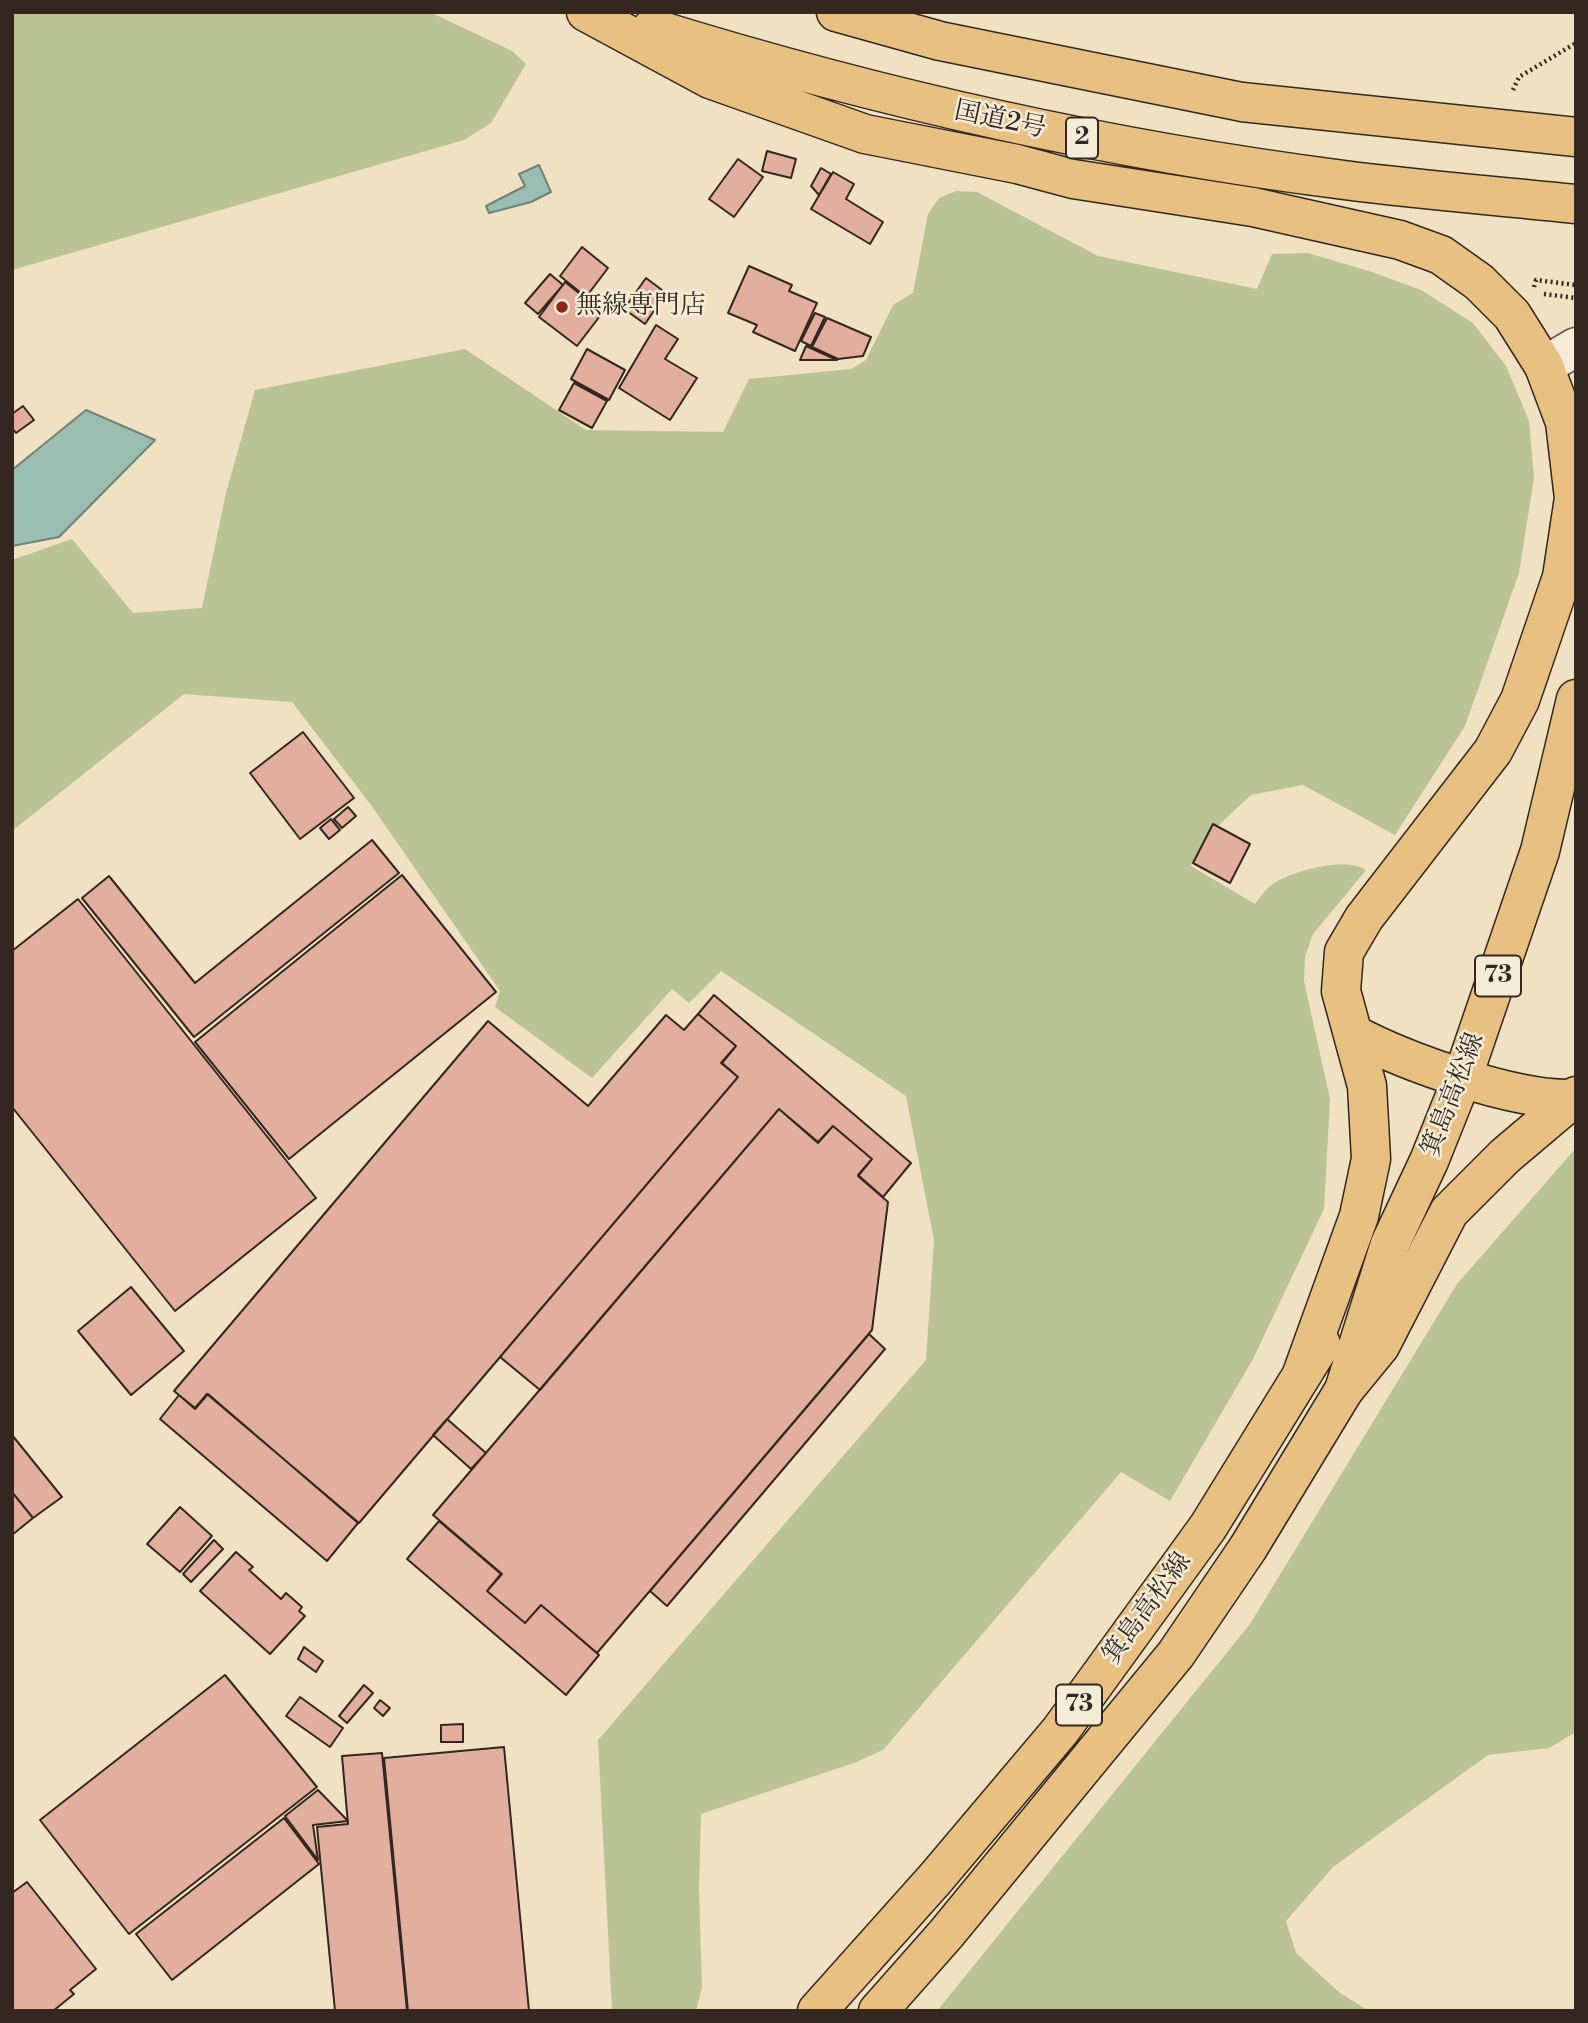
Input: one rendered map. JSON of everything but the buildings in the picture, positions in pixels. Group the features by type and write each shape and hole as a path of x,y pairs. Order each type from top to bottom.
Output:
{"main road":[{"path":"586,12 710,79 865,134 1073,179 1253,207 1400,240 1441,255 1479,282 1560,357 1574,498 1562,577 1520,700 1493,751 1364,918 1344,952 1341,991 1367,1086 1371,1158 1359,1216 1303,1371"},
{"name":"国道2号","path":"600,12 726,51 955,112 1089,139 1343,180 1576,204"},
{"path":"836,12 940,41 1242,102 1576,137"},
{"name":"箕島高松線","path":"878,2011 955,1924 1176,1654 1248,1548 1344,1390 1390,1244 1429,1161 1463,1076 1540,851 1576,699"},
{"path":"1353,1034 1378,1047 1543,1100 1574,1098"},
{"path":"1344,1390 1380,1346 1449,1212 1504,1156 1574,1098"},
{"name":"箕島高松線","path":"817,2011 935,1880 1060,1731 1208,1527 1303,1371 1390,1244"}],"path":[{"path":"1513,90 1519,77 1576,43"},
{"path":"1576,285 1536,280 1533,293 1576,298"}],"green space":[{"path":"12,12 430,12 512,51 526,64 491,123 464,140 12,270"},
{"path":"956,191 977,192 1098,256 1257,289 1272,254 1308,253 1421,290 1473,323 1506,366 1529,421 1534,478 1519,573 1465,726 1395,835 1303,785 1251,795 1205,838 1191,866 1255,904 1270,886 1303,871 1345,864 1366,870 1313,934 1305,957 1304,981 1330,1099 1324,1209 1253,1359 1170,1501 1121,1472 883,1750 854,1763 701,1814 699,1889 702,1987 696,2011 612,2011 598,1740 926,1360 934,1240 906,1096 721,971 689,1003 672,989 592,1078 495,1007 500,991 371,805 292,702 184,694 12,831 12,560 72,539 133,613 202,608 226,493 255,390 465,349 586,430 723,432 749,379 851,369 866,360 893,305 913,293 928,214 939,198"},
{"path":"1576,1148 1576,1732 1549,1748 1488,1755 1333,1867 1286,1921 1296,1953 1340,1993 1369,2011 937,2011 1250,1624 1457,1284"}],"water":[{"path":"539,165 551,192 531,202 489,213 486,206 525,186 519,174"},
{"path":"86,410 155,440 59,537 12,546 12,470"}],"place":[{"name":"無線専門店","path":"562,307"}]}
